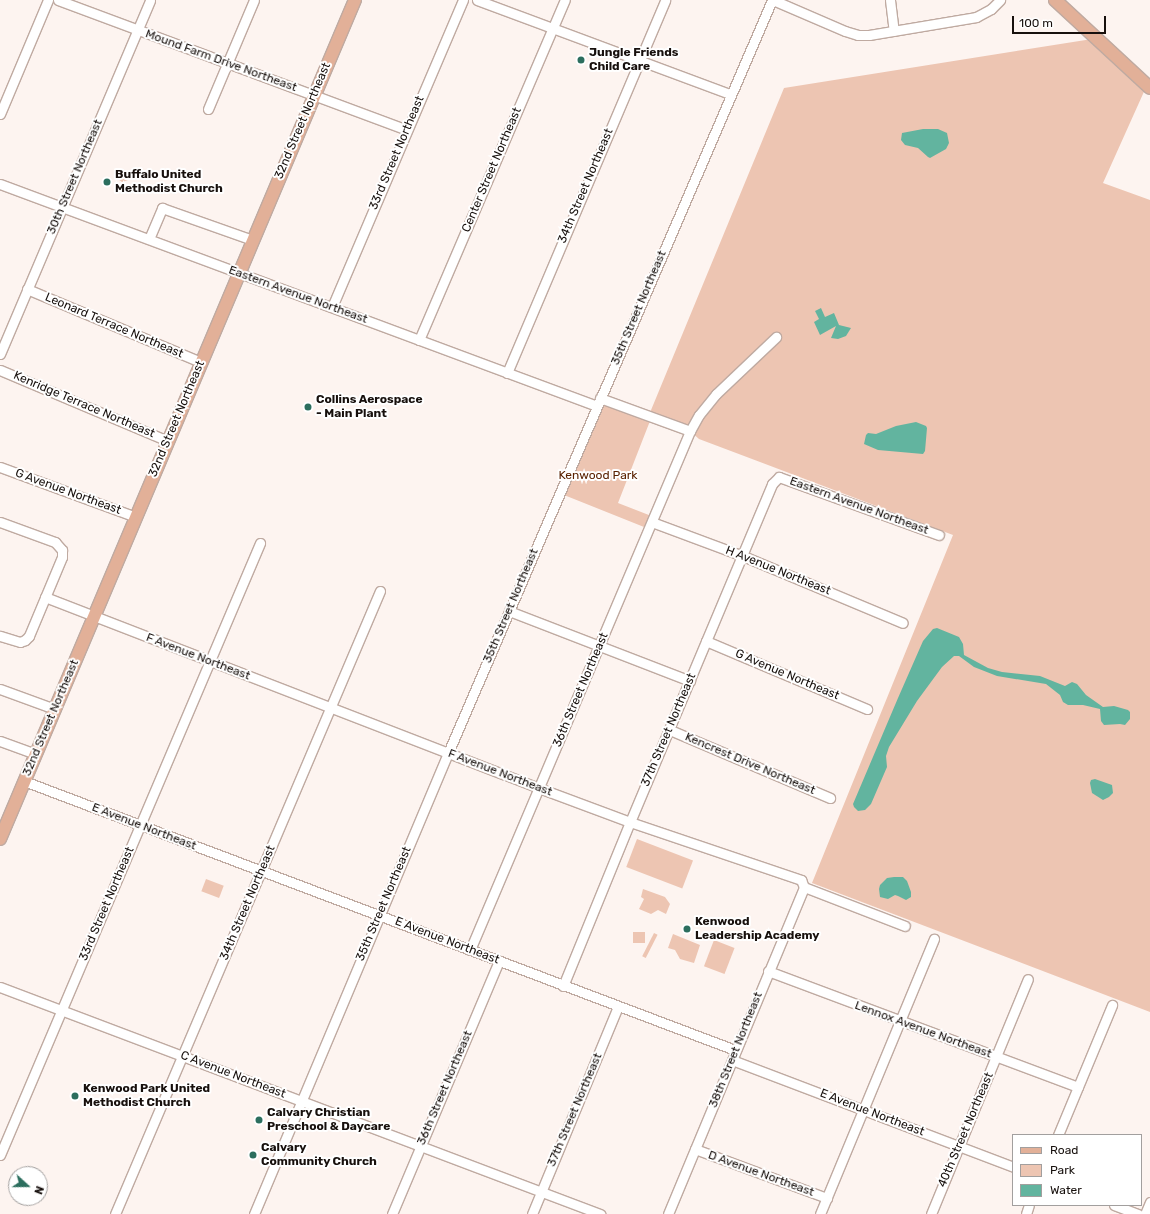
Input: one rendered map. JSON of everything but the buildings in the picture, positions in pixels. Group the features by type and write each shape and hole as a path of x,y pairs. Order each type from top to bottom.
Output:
{"main road":[{"name":"32nd Street Northeast","path":"0,839 355,0"},
{"path":"1055,0 1150,88"}],"street":[{"path":"0,114 48,0"},
{"name":"Mound Farm Drive Northeast","path":"58,0 407,130"},
{"name":"30th Street Northeast","path":"0,354 150,0"},
{"path":"208,109 254,0"},
{"name":"33rd Street Northeast","path":"332,307 463,0"},
{"path":"477,0 730,94"},
{"name":"Center Street Northeast","path":"419,340 565,0"},
{"name":"34th Street Northeast","path":"507,373 665,0"},
{"path":"772,0 845,31 858,34 894,31 976,17 991,9 1000,0"},
{"name":"35th Street Northeast","path":"254,1214 448,753 730,94 772,0"},
{"path":"890,0 894,31"},
{"name":"Eastern Avenue Northeast","path":"0,184 507,373 690,431"},
{"path":"149,239 162,208 253,240"},
{"name":"Leonard Terrace Northeast","path":"28,289 201,362"},
{"name":"36th Street Northeast","path":"470,950 690,431 716,394 776,337"},
{"name":"Kenridge Terrace Northeast","path":"0,370 168,441"},
{"name":"G Avenue Northeast","path":"0,467 136,517"},
{"name":"Eastern Avenue Northeast","path":"779,477 939,535"},
{"name":"37th Street Northeast","path":"563,986 772,484 779,477"},
{"path":"0,522 55,542 62,550 62,557 28,636 24,640 15,641 0,636"},
{"name":"H Avenue Northeast","path":"652,522 743,556 903,623"},
{"name":"33rd Street Northeast","path":"0,1155 260,543"},
{"name":"34th Street Northeast","path":"115,1214 380,591"},
{"name":"F Avenue Northeast","path":"45,597 539,788 630,822 801,880 804,887 905,926"},
{"path":"509,612 690,681"},
{"name":"G Avenue Northeast","path":"706,641 867,709"},
{"path":"0,689 55,709"},
{"name":"Kencrest Drive Northeast","path":"670,730 830,798"},
{"path":"0,741 36,754"},
{"name":"E Avenue Northeast","path":"24,781 735,1050"},
{"name":"38th Street Northeast","path":"668,1214 804,887"},
{"path":"820,1214 934,939"},
{"name":"36th Street Northeast","path":"392,1214 499,961"},
{"name":"Lennox Avenue Northeast","path":"768,972 1078,1088"},
{"name":"40th Street Northeast","path":"931,1214 1028,979"},
{"name":"C Avenue Northeast","path":"0,987 600,1214"},
{"path":"1058,1134 1112,1005"},
{"name":"37th Street Northeast","path":"532,1214 618,1006"},
{"name":"E Avenue Northeast","path":"732,1060 1012,1167"},
{"name":"D Avenue Northeast","path":"695,1149 827,1198"},
{"path":"1145,1214 1150,1202"},
{"path":"1117,1206 1138,1214"}],"green space":[{"name":"Kenwood Park","path":"1092,39 1147,85 1103,183 1150,200 1150,1012 812,883 953,535 699,439 690,431 650,421 618,503 654,517 649,529 559,493 600,398 649,415 784,88"},
{"path":"120,169 127,172 128,180 122,182 118,179 117,177"},
{"path":"637,839 693,861 682,889 626,867"},
{"path":"206,879 224,886 219,898 201,891"},
{"path":"643,889 665,897 670,904 666,914 658,910 651,914 639,909 644,899 641,897"},
{"path":"633,932 645,932 645,943 633,943"},
{"path":"654,933 658,935 646,958 642,956"},
{"path":"673,934 700,945 694,963 680,959 675,950 668,948"},
{"path":"714,940 735,948 725,974 704,966"}],"water":[{"path":"923,129 938,129 947,133 949,143 946,149 930,158 918,148 905,145 901,140 902,133"},
{"path":"821,308 825,317 834,313 839,325 851,328 846,336 838,339 831,338 836,326 820,335 814,322 819,319 815,311"},
{"path":"916,422 926,426 927,428 925,451 923,454 878,450 864,444 868,433 876,434 896,426"},
{"path":"937,628 959,637 963,644 964,655 988,668 1002,672 1040,676 1065,686 1072,682 1077,684 1086,695 1103,707 1114,706 1128,710 1130,712 1130,719 1125,725 1104,725 1101,721 1100,709 1083,705 1068,705 1063,702 1060,695 1046,684 997,676 974,667 959,656 954,656 942,667 917,701 889,747 886,756 887,767 871,804 865,810 858,811 853,804 898,698 923,641 933,629"},
{"path":"1095,779 1112,785 1113,793 1109,797 1103,800 1092,793 1090,783 1091,780"},
{"path":"903,877 907,881 911,892 911,897 906,900 895,895 888,899 880,897 880,885 887,878"}],"place":[{"name":"Jungle Friends Child Care","path":"581,60"},
{"name":"Buffalo United Methodist Church","path":"107,182"},
{"name":"Collins Aerospace - Main Plant","path":"308,407"},
{"name":"Kenwood Leadership Academy","path":"687,929"},
{"name":"Kenwood Park United Methodist Church","path":"75,1096"},
{"name":"Calvary Christian Preschool & Daycare","path":"259,1120"},
{"name":"Calvary Community Church","path":"253,1155"}]}
